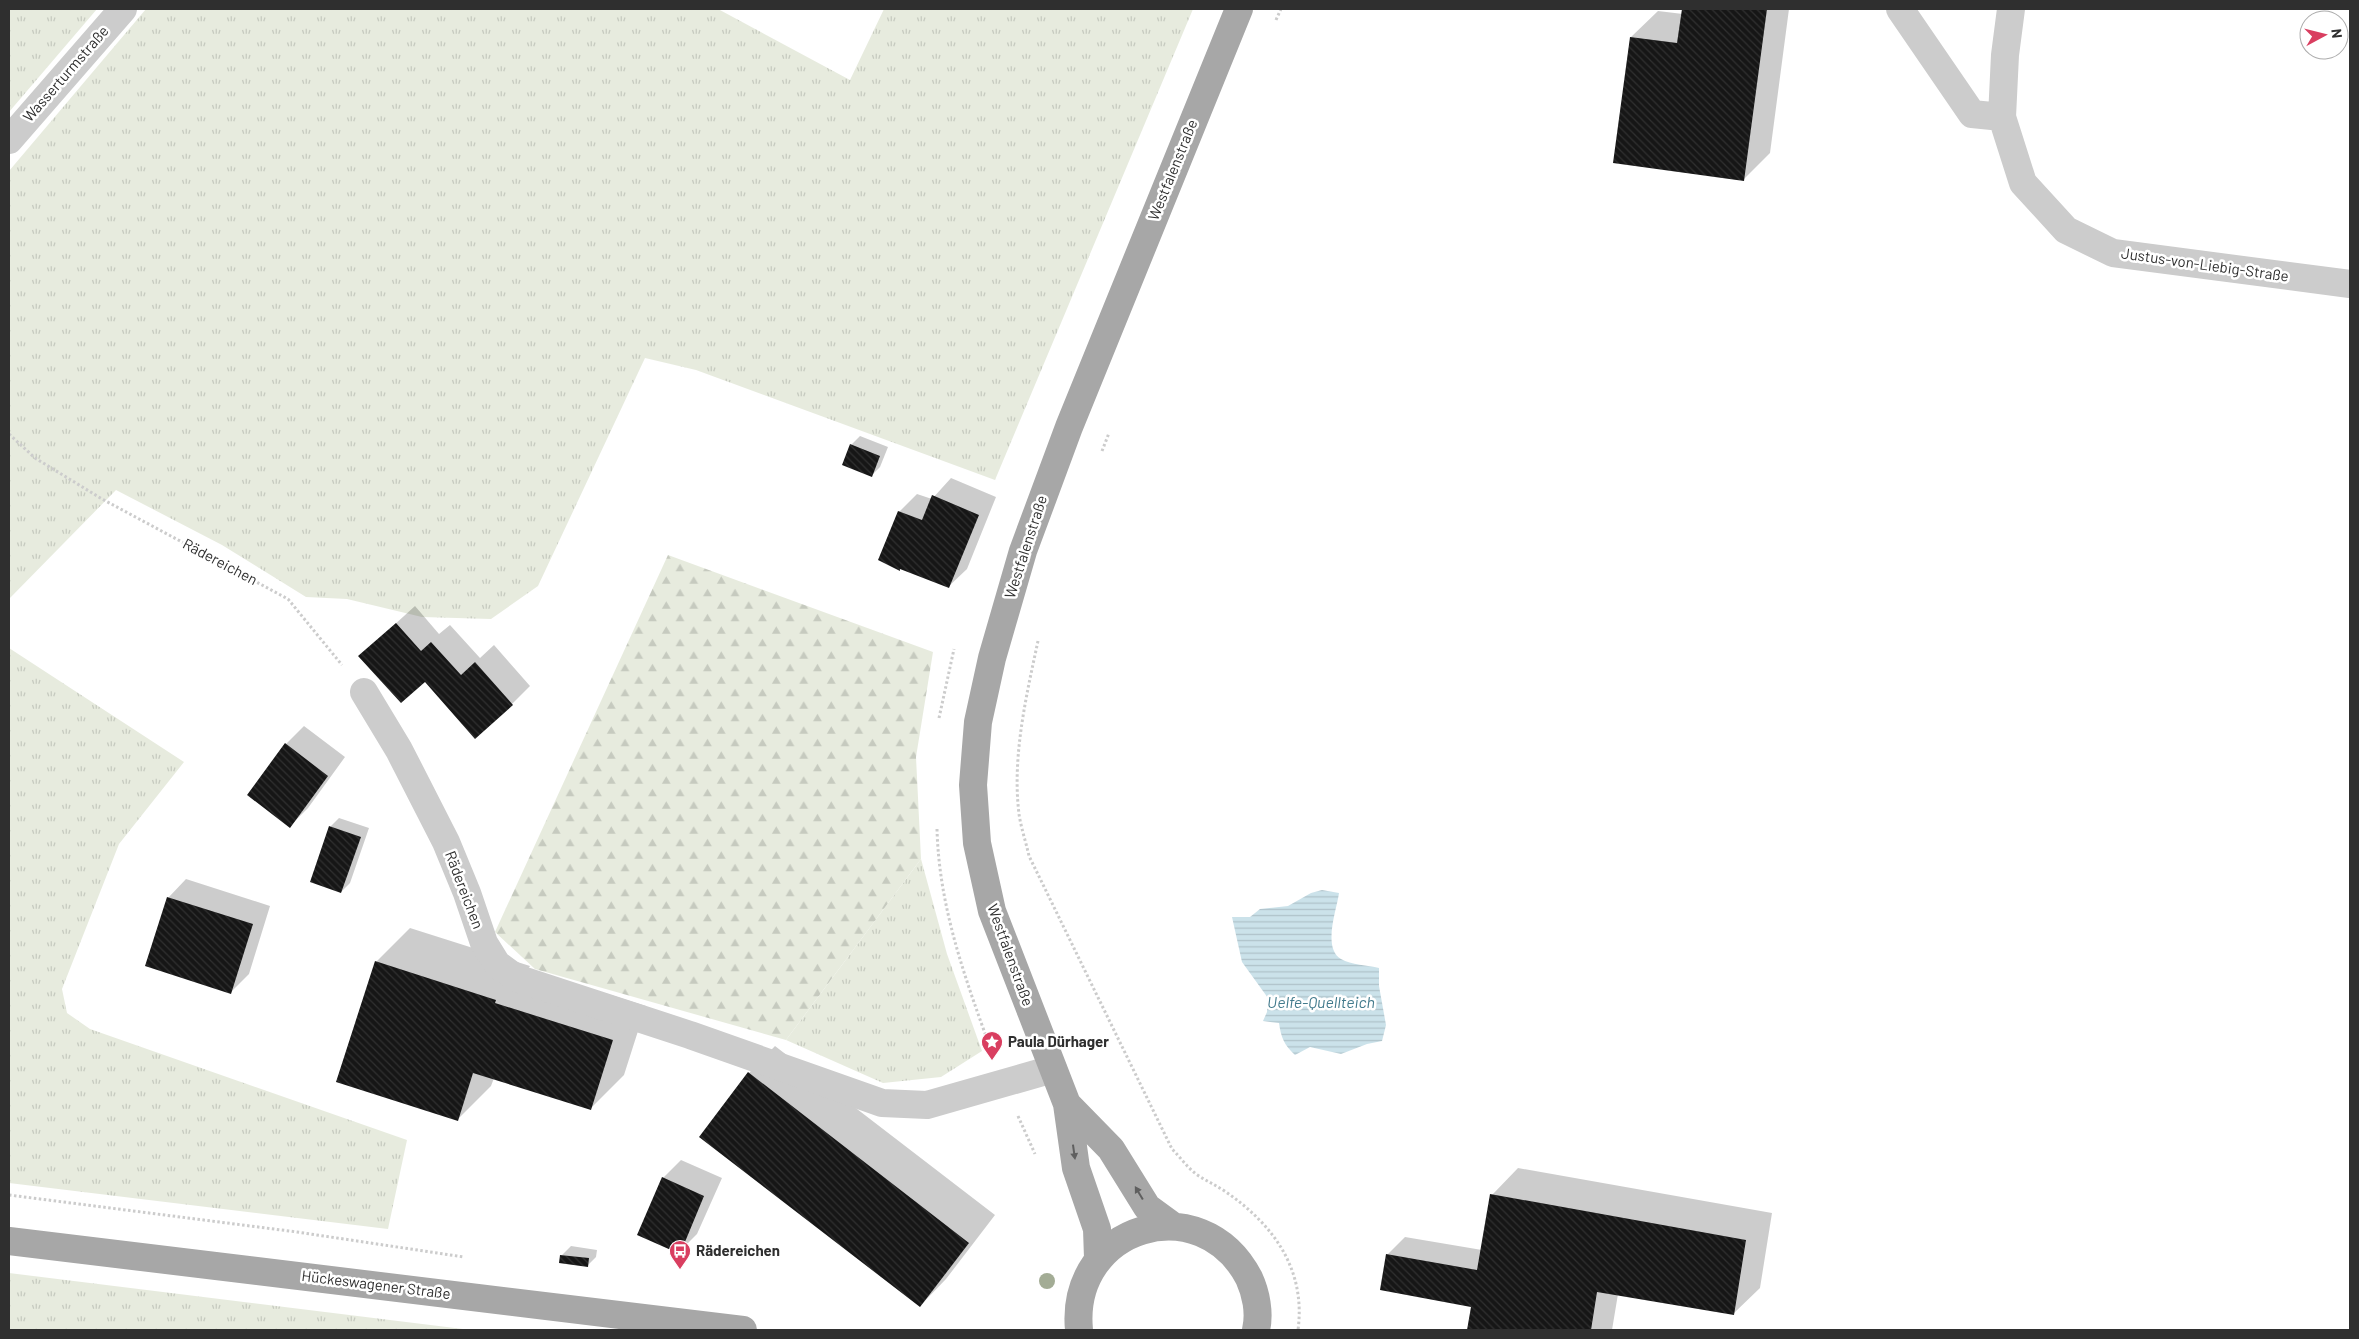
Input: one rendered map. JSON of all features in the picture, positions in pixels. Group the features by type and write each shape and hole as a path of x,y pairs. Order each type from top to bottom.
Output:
{"main road":[{"name":"Westfalenstraße","path":"1098,1258 1097,1229 1076,1168 1067,1104 992,911 976,843 973,785 978,722 992,658 1029,533 1069,427 1239,9"},
{"name":"Westfalenstraße","path":"1067,1104 1111,1149 1147,1207 1173,1226"},
{"path":"1071,1324 1087,1274 1098,1258 1114,1244 1132,1233 1152,1228 1173,1226 1194,1230 1213,1238 1229,1250 1242,1266 1252,1284 1257,1304 1256,1330"},
{"name":"Hückeswagener Straße","path":"9,1241 742,1330"}],"street":[{"name":"Wasserturmstraße","path":"9,140 123,9"},
{"path":"1900,9 1972,114 2002,117"},
{"name":"Justus-von-Liebig-Straße","path":"2011,9 2005,55 2002,117 2023,183 2066,230 2113,253 2350,284"},
{"name":"Rädereichen","path":"364,692 399,750 446,842 467,893 484,943 497,964 516,978 690,1035 882,1103 927,1105 1053,1069"}],"path":[{"path":"1273,27 1281,9"},
{"path":"1101,454 1111,427"},
{"name":"Rädereichen","path":"9,434 34,458 102,499 288,599 364,692"},
{"path":"1039,632 1022,718 1018,767 1019,814 1029,856 1172,1149"},
{"path":"9,1196 297,1232 473,1258"}],"green space":[{"path":"9,9 97,9 9,112"},
{"path":"146,9 718,9 850,80 884,9 1193,9 995,480 696,370 645,358 538,586 491,619 422,617 347,599 306,597 222,545 116,490 9,599 9,171"},
{"path":"668,555 933,652 916,757 921,859 786,1040 535,969 495,932"},
{"path":"9,648 184,762 119,844 62,989 67,1013 90,1029 407,1140 388,1229 9,1183"},
{"path":"921,859 947,954 982,1051 941,1077 883,1083 786,1040"},
{"path":"9,1273 471,1330 9,1330"}],"water":[{"name":"Uelfe-Quellteich","path":"1322,890 1339,893 1331,938 1335,954 1350,963 1379,968 1379,986 1386,1025 1382,1041 1367,1044 1341,1054 1310,1047 1295,1055 1288,1048 1284,1040 1279,1023 1263,1021 1267,1012 1268,998 1242,962 1232,917 1250,917 1260,909 1288,906 1311,893"}],"building":[{"path":"1682,9 1767,9 1744,181 1613,163 1630,37 1677,43"},
{"path":"850,444 880,456 872,477 842,465"},
{"path":"932,495 979,515 949,588 900,569 900,571 878,560 898,511 922,520"},
{"path":"396,623 421,651 431,642 461,675 475,662 513,705 475,739 425,682 401,703 358,656"},
{"path":"285,743 328,776 290,828 247,795"},
{"path":"329,826 361,837 341,893 310,882"},
{"path":"167,897 253,924 231,994 145,966"},
{"path":"375,961 496,1000 495,1003 613,1040 591,1110 473,1073 458,1121 336,1082"},
{"path":"748,1072 969,1243 920,1307 699,1137"},
{"path":"662,1177 704,1196 680,1254 637,1235"},
{"path":"1490,1194 1746,1240 1734,1315 1597,1292 1591,1330 1467,1330 1471,1307 1380,1290 1386,1254 1477,1270"},
{"path":"560,1255 589,1258 588,1267 559,1263"}],"place":[{"name":"Paula Dürhager","path":"992,1061"},
{"name":"Rädereichen","path":"680,1270"}]}
